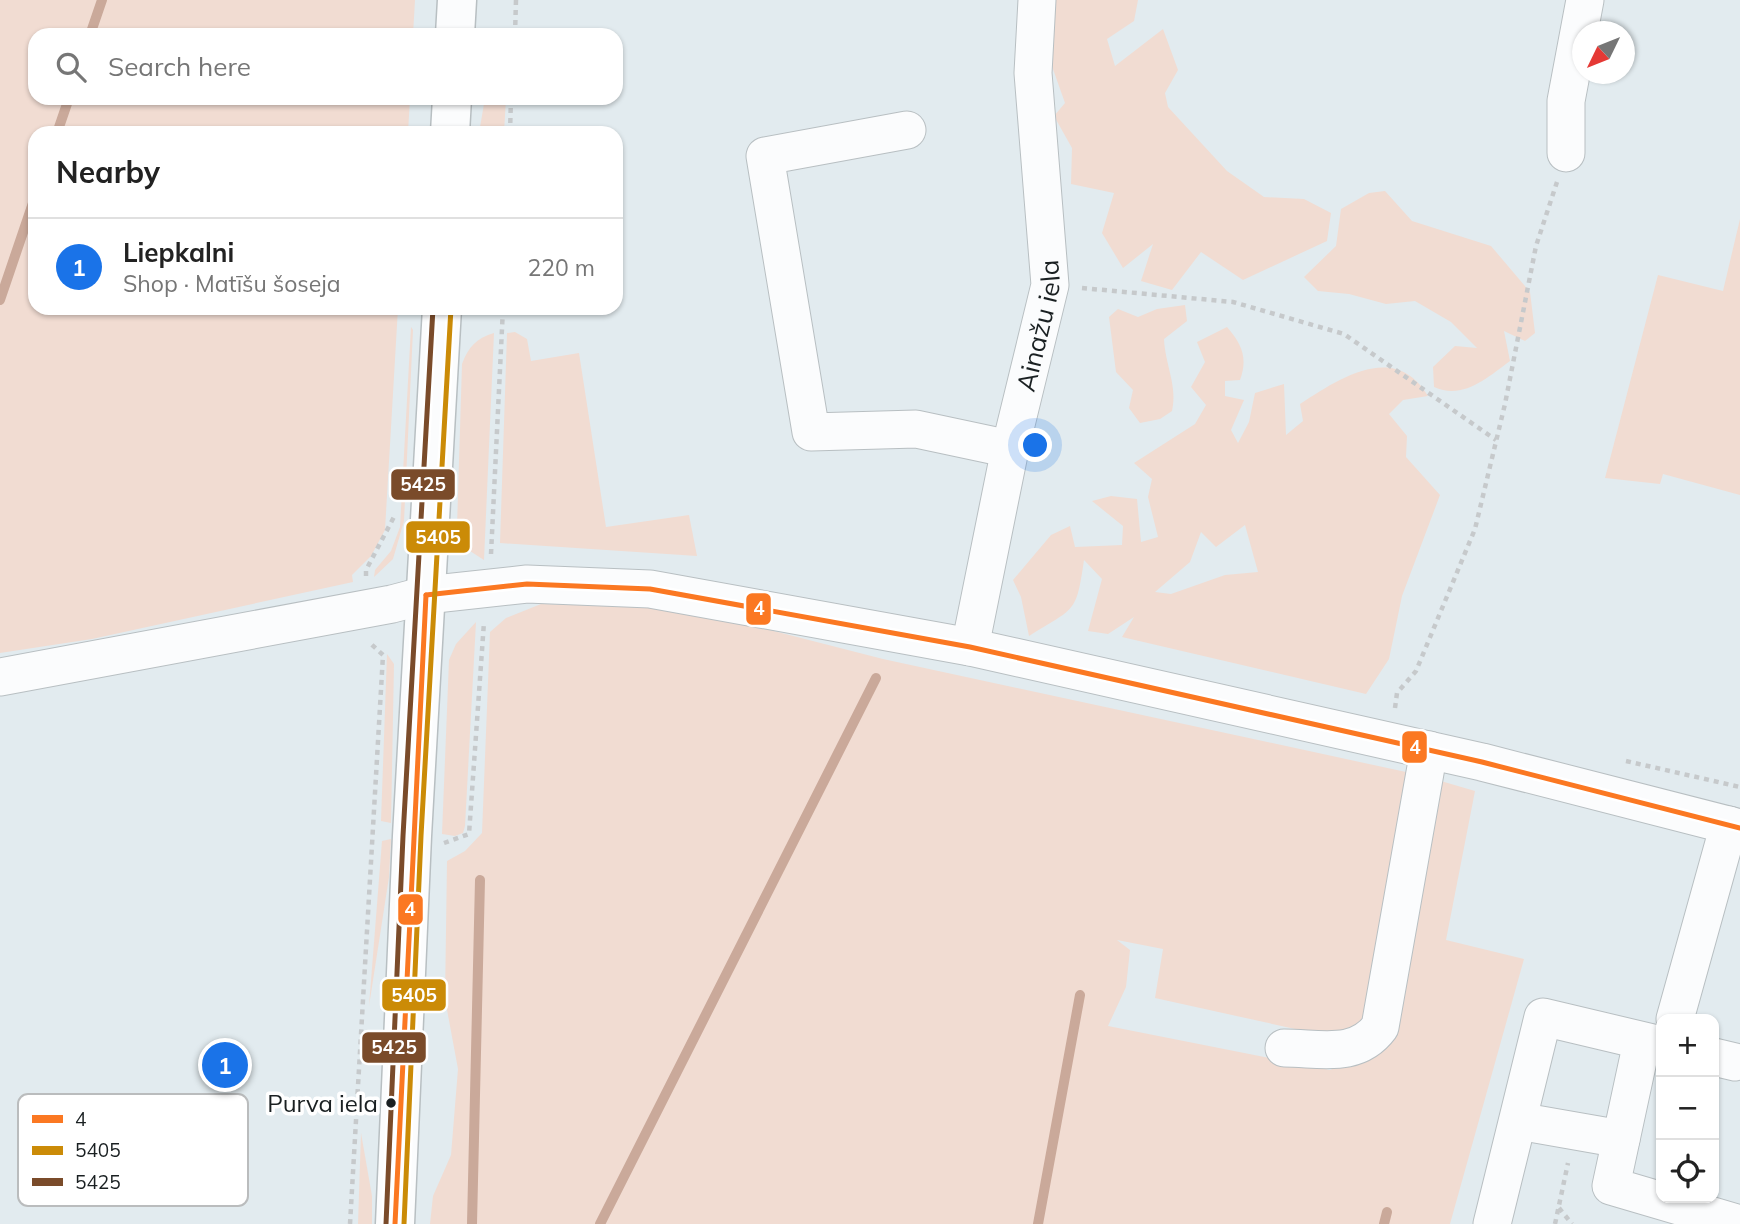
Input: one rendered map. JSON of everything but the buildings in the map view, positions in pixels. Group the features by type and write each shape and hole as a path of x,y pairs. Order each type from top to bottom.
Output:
{"main road":[{"path":"455,28 457,0"},
{"path":"450,126 452,105"},
{"path":"395,1224 442,315"}],"street":[{"name":"Ainažu iela","path":"970,647 1010,449 1050,285 1033,73 1037,0"},
{"path":"1566,153 1566,101 1585,0"},
{"path":"907,131 765,156 811,432 916,429 1010,449"},
{"path":"0,677 391,604 426,595 527,584 650,589 970,647 1429,750 1734,826 1677,1014"},
{"path":"1284,1048 1354,1049 1371,1039 1380,1027 1429,750"},
{"path":"1492,1224 1543,1017 1651,1043 1621,1139 1611,1186 1740,1224"},
{"path":"1518,1121 1621,1139"}],"path":[{"path":"514,28 516,0"},
{"path":"510,126 511,105"},
{"path":"1395,709 1397,693 1416,671 1475,529 1536,246 1566,153"},
{"path":"1050,285 1233,302 1344,334 1496,440"},
{"path":"492,551 502,315"},
{"path":"366,570 395,515 396,501"},
{"path":"444,843 469,834 484,621"},
{"path":"350,1224 383,655 366,639"},
{"path":"1555,1224 1575,1131"},
{"path":"1559,1207 1572,1224"}],"shaded area":[{"path":"0,0 415,0 413,28 28,28 28,105 410,105 408,126 28,126 28,315 398,315 385,530 371,556 352,575 353,582 92,639 0,653"},
{"path":"1043,0 1138,0 1134,21 1107,39 1115,66 1163,29 1178,70 1165,93 1168,107 1227,171 1264,197 1304,199 1331,213 1327,241 1243,280 1201,252 1172,290 1141,281 1153,244 1123,268 1102,233 1114,193 1071,184 1072,148 1054,116 1065,103 1048,55"},
{"path":"484,105 506,105 504,126 480,126"},
{"path":"1385,191 1412,221 1491,246 1530,292 1535,333 1525,341 1504,331 1510,361 1465,389 1455,391 1434,387 1433,367 1455,346 1477,348 1451,322 1415,301 1386,304 1349,294 1318,291 1304,277 1336,246 1341,209 1369,193"},
{"path":"1740,219 1740,495 1663,474 1660,484 1605,478 1658,275 1723,291"},
{"path":"1185,305 1187,321 1164,339 1173,393 1172,411 1160,419 1140,423 1129,408 1133,390 1116,372 1109,317 1118,309 1138,317 1157,309"},
{"path":"411,327 413,330 404,521 393,559 374,577 375,570 391,551 400,527"},
{"path":"1227,327 1240,345 1243,365 1240,380 1225,381 1225,396 1244,400 1231,430 1238,443 1249,422 1255,393 1284,384 1286,435 1303,421 1300,404 1332,384 1367,370 1400,370 1415,379 1428,396 1403,400 1389,414 1407,436 1406,457 1440,495 1402,596 1389,659 1366,694 1122,637 1134,617 1108,634 1088,631 1102,579 1084,560 1078,591 1071,608 1029,636 1021,597 1013,580 1051,535 1070,526 1075,547 1122,545 1123,526 1092,501 1111,496 1137,499 1141,542 1158,537 1148,497 1152,479 1134,463 1195,424 1206,405 1191,387 1205,362 1197,342","holes":["1245,525 1258,572 1225,575 1171,594 1155,592 1190,562 1201,532 1216,547"]},
{"path":"515,332 527,339 531,361 579,353 606,527 689,515 697,556 500,543 507,333"},
{"path":"494,333 484,560 470,551 457,527 462,364 474,344"},
{"path":"541,604 655,607 754,626 883,659 1406,772 1374,1005 1357,1028 1327,1036 1155,998 1163,949 1117,940 1130,950 1126,987 1108,1026 1330,1070 1360,1057 1387,1033 1400,998 1434,779 1475,791 1446,940 1524,959 1450,1224 430,1224 433,1196 451,1155 458,1069 445,999 447,861 465,851 482,833 490,632 506,618"},
{"path":"476,622 465,826 463,833 455,836 442,834 449,660 456,644"},
{"path":"387,654 394,664 391,823 381,821"},
{"path":"391,839 389,877 369,1006 382,841"},
{"path":"361,1133 372,1196 372,1224 358,1224"}],"waterway":[{"path":"92,28 102,0"},
{"path":"59,126 67,105"},
{"path":"0,300 28,218"},
{"path":"600,1224 876,678"},
{"path":"472,1224 480,880"},
{"path":"1038,1224 1080,995"},
{"path":"1384,1224 1387,1212"}],"transit line":[{"name":"5425","path":"386,1224 403,836 433,315"},
{"name":"5405","path":"404,1224 421,836 451,315"},
{"name":"4","path":"426,595 527,584 650,589 970,647 1482,762 1740,828"},
{"name":"4","path":"395,1224 426,595"}],"place":[{"name":"Liepkalni","path":"225,1065"},
{"name":"Purva iela","path":"391,1103"}]}
